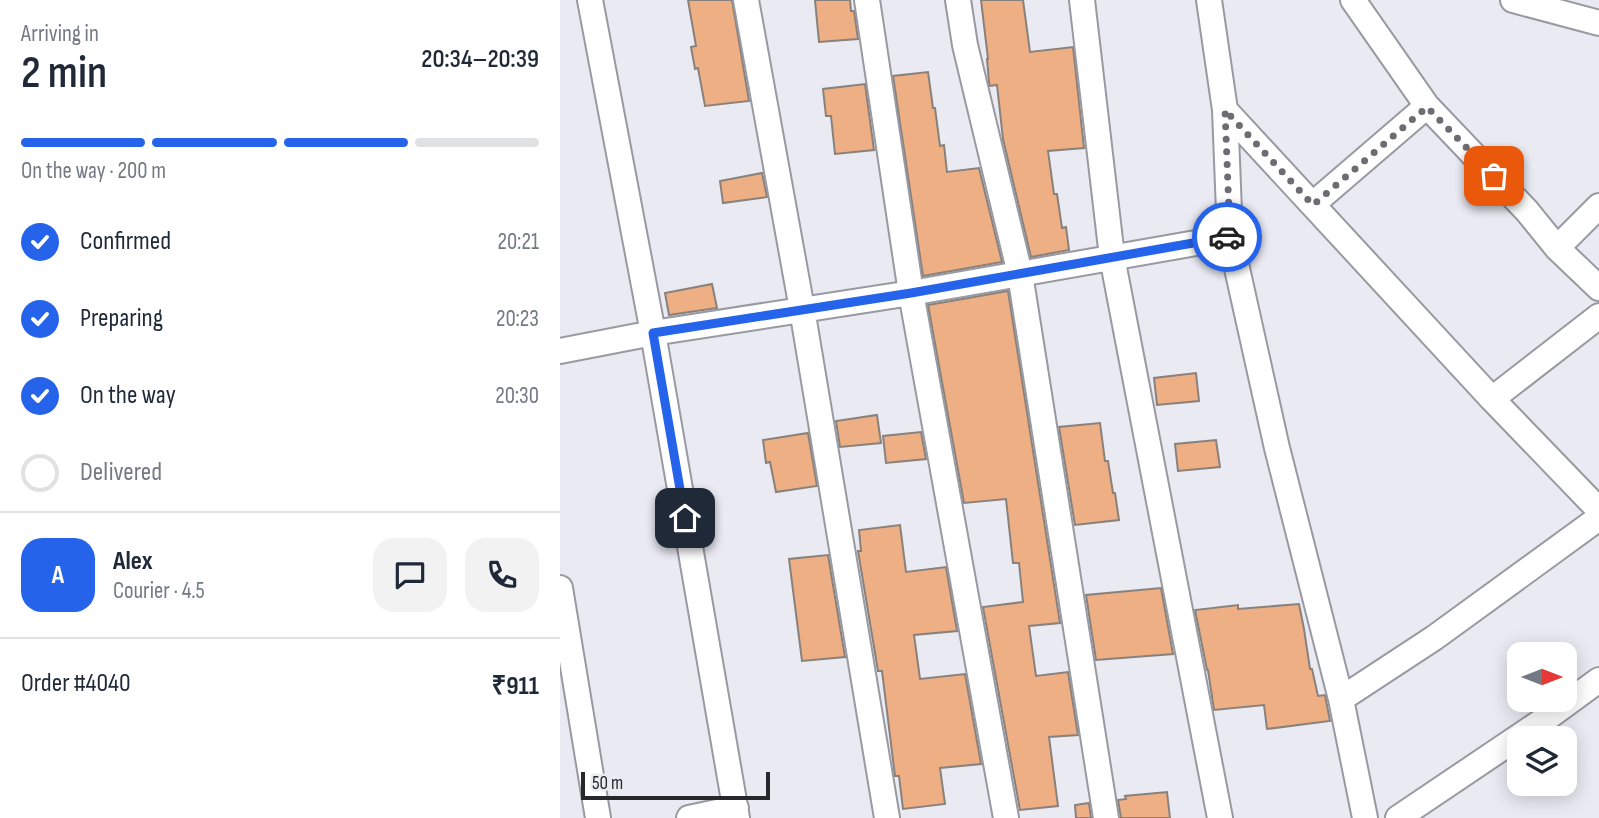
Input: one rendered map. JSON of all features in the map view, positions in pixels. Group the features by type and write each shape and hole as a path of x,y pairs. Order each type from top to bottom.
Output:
{"street":[{"path":"590,0 653,333 736,813 690,818"},
{"path":"746,0 802,309 887,818"},
{"path":"867,0 911,293 1006,818"},
{"path":"958,0 965,45 1020,274 1106,818"},
{"path":"1082,0 1112,257 1220,818"},
{"path":"1209,0 1225,110 1230,237 1277,448 1341,699 1364,818"},
{"path":"1353,0 1427,107 1527,211 1557,248 1599,288"},
{"path":"1513,0 1599,23"},
{"path":"1313,205 1427,107"},
{"path":"1225,110 1492,399 1599,510"},
{"path":"1557,248 1599,206"},
{"path":"560,351 653,333 911,293 1230,237"},
{"path":"1492,399 1599,316"},
{"path":"1341,699 1434,638 1599,518"},
{"path":"560,588 598,818"},
{"path":"1398,818 1599,680"}],"building":[{"path":"688,0 732,0 749,101 705,106 691,47 696,46"},
{"path":"815,0 850,0 858,39 819,42"},
{"path":"981,0 1023,0 1030,52 1073,47 1084,148 1048,151 1054,194 1057,194 1062,228 1066,227 1069,250 1031,257 1003,139 997,85 990,86 989,82"},
{"path":"928,72 947,172 979,168 1002,262 923,276 893,76"},
{"path":"865,84 874,150 835,154 831,116 826,116 823,89"},
{"path":"762,173 767,197 723,203 720,181"},
{"path":"712,284 717,308 669,315 665,293"},
{"path":"1008,291 1060,623 1029,626 1036,676 1068,672 1078,735 1049,737 1058,806 1020,810 983,607 1023,602 1019,563 1013,563 1006,499 964,503 928,305"},
{"path":"1196,373 1199,401 1157,405 1154,378"},
{"path":"877,415 881,443 840,447 836,421"},
{"path":"1100,423 1105,461 1108,461 1119,520 1075,525 1059,427"},
{"path":"921,432 926,459 886,463 883,436"},
{"path":"808,433 817,486 776,492 770,462 766,463 763,440"},
{"path":"1216,440 1220,467 1178,471 1175,444"},
{"path":"900,525 906,572 946,567 957,631 914,635 920,679 965,674 981,764 940,768 945,804 903,809 899,776 895,776 882,671 878,671 858,551 861,551 859,530"},
{"path":"828,555 845,657 802,661 789,559"},
{"path":"1161,588 1173,654 1096,660 1086,595"},
{"path":"1299,604 1310,669 1318,696 1325,695 1330,721 1267,729 1264,705 1214,710 1195,610 1238,605 1238,609"},
{"path":"1167,792 1170,818 1121,818 1118,800 1126,799 1125,796"},
{"path":"1089,803 1091,818 1076,818 1075,805"}],"way so far":[{"path":"1227,237 1230,237 1225,110 1313,205 1427,107 1494,176"}],"route":[{"path":"685,518 653,333 911,293 1227,237"}]}
